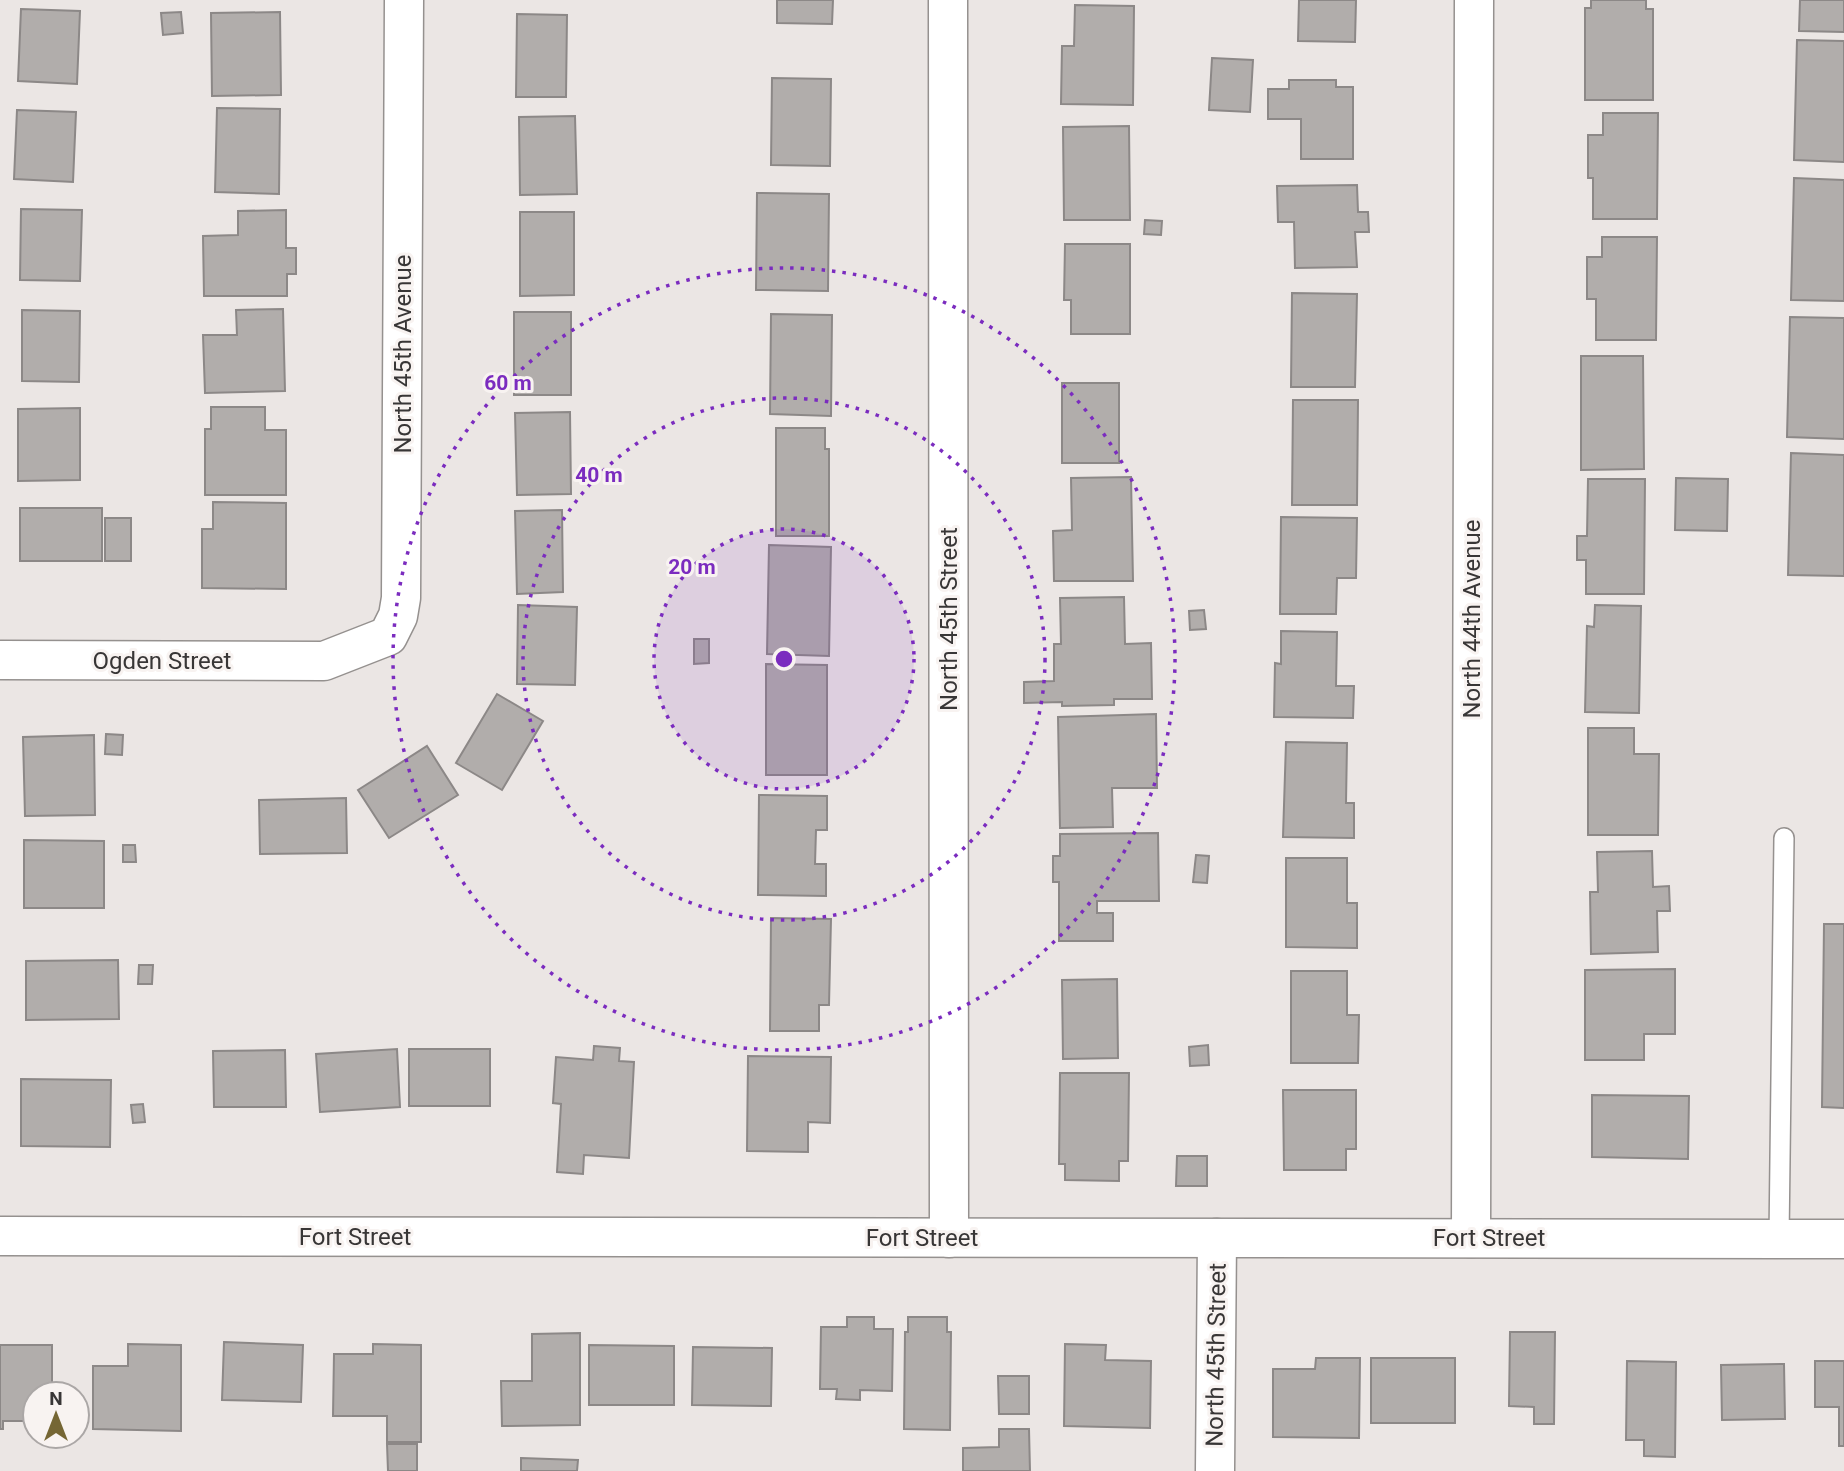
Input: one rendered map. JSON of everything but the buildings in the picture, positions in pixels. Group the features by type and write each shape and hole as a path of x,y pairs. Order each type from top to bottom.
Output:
{"street":[{"name":"North 45th Avenue","path":"324,661 388,636 398,616 401,598 404,0"},
{"name":"North 45th Street","path":"948,0 949,1238"},
{"name":"North 44th Avenue","path":"1471,1238 1474,0"},
{"name":"Ogden Street","path":"0,660 324,661"},
{"name":"Fort Street","path":"0,1236 1844,1239"},
{"name":"North 45th Street","path":"1215,1471 1217,1238"}],"lane":[{"path":"1779,1239 1784,838"}]}
